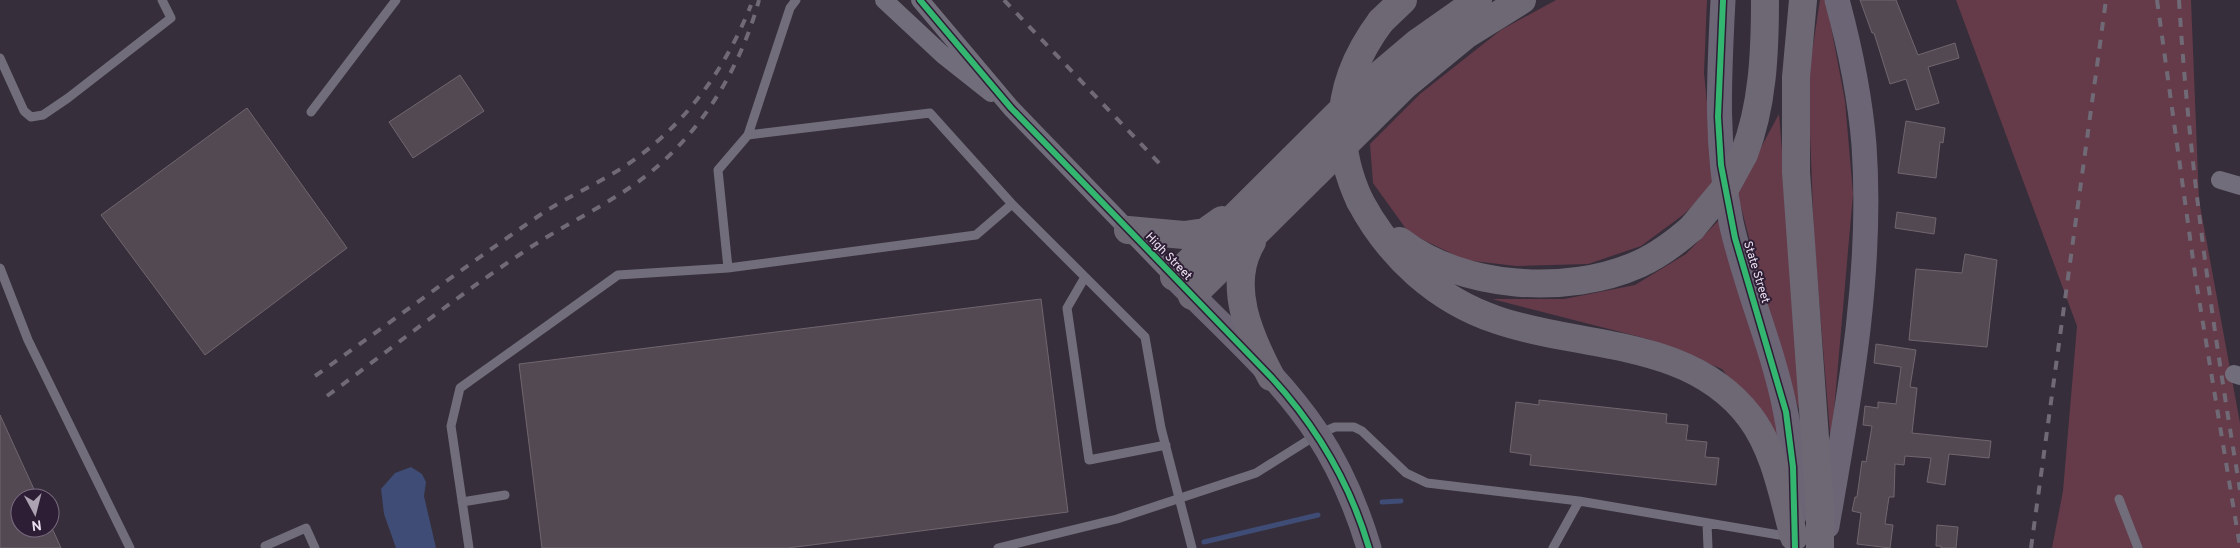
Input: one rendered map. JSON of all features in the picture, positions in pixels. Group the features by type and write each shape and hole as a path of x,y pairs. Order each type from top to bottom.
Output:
{"highway":[{"path":"1403,0 1381,21 1353,67 1343,108 1343,138 1347,165 1360,201 1385,240 1412,270 1446,296 1471,310 1510,324 1672,361 1701,374 1724,390 1751,418 1764,442 1784,501 1794,543"},
{"path":"1183,286 1244,208 1336,115 1385,69 1417,43 1478,0"},
{"path":"1183,286 1261,229 1404,86 1466,36 1522,0"},
{"path":"1360,201 1370,214 1391,234 1429,260 1474,276 1507,281 1556,282 1588,279 1614,273 1652,258 1692,228 1726,187 1744,154 1754,122 1760,87 1765,0"},
{"path":"1803,0 1797,56 1796,172 1822,548"},
{"path":"1128,230 1184,236 1205,232 1244,208"},
{"path":"1261,229 1243,260 1240,284 1244,310 1250,330 1271,377"}],"street":[{"name":"High Street","path":"884,0 943,56 1011,108"},
{"name":"High Street","path":"920,0 1011,108 1298,407 1318,434 1345,484 1369,548"},
{"name":"State Street","path":"1723,0 1718,117 1721,165 1735,238 1786,412 1793,467 1794,543"},
{"path":"1822,548 1856,344 1864,285 1866,242 1865,167 1862,127 1851,60 1837,0"},
{"path":"2220,180 2240,186"}],"lane":[{"path":"0,58 24,111 31,117 38,117 68,98 171,18 162,0"},
{"path":"311,112 396,0"},
{"path":"728,268 718,170 748,135 790,8 796,0"},
{"path":"748,135 930,113 1012,204 1145,337 1166,445 1192,548"},
{"path":"469,548 451,426 460,388 618,275 728,268 976,235 1012,204"},
{"path":"0,268 28,340 130,548"},
{"path":"1085,277 1067,308 1089,460 1166,445"},
{"path":"998,548 1117,519 1256,473 1318,434 1335,427 1354,427 1368,436 1406,472 1427,483 1579,501 1707,523 1794,543"},
{"path":"462,502 505,495"},
{"path":"2119,499 2138,548"},
{"path":"1552,548 1579,501"},
{"path":"1707,523 1708,548"},
{"path":"266,548 265,546 306,528 315,548"}],"shaded area":[{"path":"1556,0 1707,0 1704,73 1715,184 1683,215 1641,246 1588,264 1516,266 1465,260 1409,233 1373,183 1370,144 1420,94 1501,30"},
{"path":"1820,0 1826,0 1845,101 1853,194 1831,445 1814,238 1808,79"},
{"path":"1956,0 2191,0 2199,200 2240,423 2240,548 2052,548 2063,491 2077,326"},
{"path":"1779,114 1804,424 1778,347 1737,192"},
{"path":"1719,220 1775,401 1779,440 1722,369 1648,339 1492,299 1564,299 1635,285 1686,254"}],"water":[{"path":"411,467 422,474 426,482 424,496 436,548 396,548 384,514 381,489 395,473"}],"building":[{"path":"1860,0 1896,0 1918,55 1955,43 1959,58 1928,67 1939,103 1916,110 1906,79 1890,84 1874,33 1872,33"},
{"path":"460,75 484,111 413,158 389,122"},
{"path":"247,108 347,248 205,355 101,215"},
{"path":"1906,121 1945,128 1943,143 1940,142 1936,178 1898,173"},
{"path":"1897,212 1936,218 1934,234 1895,228"},
{"path":"1965,254 1997,260 1987,347 1909,340 1916,269 1962,273"},
{"path":"1041,299 1068,512 788,548 542,548 519,364"},
{"path":"1876,344 1916,350 1910,387 1917,388 1912,433 1991,441 1989,458 1949,454 1945,485 1927,482 1931,458 1905,456 1904,465 1895,464 1894,497 1889,497 1885,524 1893,525 1890,548 1857,544 1861,513 1852,511 1855,497 1857,497 1862,461 1866,462 1872,426 1863,425 1865,406 1878,408 1878,402 1896,404 1901,367 1874,363"},
{"path":"1539,400 1667,414 1666,423 1688,425 1686,440 1707,442 1705,457 1719,458 1716,485 1530,465 1531,455 1510,452 1516,402 1539,405"},
{"path":"0,415 33,488 10,488 10,538 56,538 61,548 0,548"},
{"path":"1937,525 1958,527 1956,548 1936,546"}],"waterway":[{"path":"1382,502 1401,501"},
{"path":"1204,542 1318,515"}],"railway":[{"path":"327,396 494,272 635,184 678,147 713,103 727,79 740,53 759,0"},
{"path":"1004,0 1160,164"},
{"path":"2031,548 2106,0"},
{"path":"2157,0 2196,281 2240,547"},
{"path":"2179,0 2183,62 2203,246 2240,490"},
{"path":"315,376 540,215 560,202 615,173 666,134 684,115 715,74 729,52 751,5"}],"cycle path":[{"path":"920,0 1011,108 1288,396 1317,436 1342,479 1369,548"},
{"path":"1723,0 1718,117 1721,165 1735,238 1786,412 1793,467 1795,548"}]}
